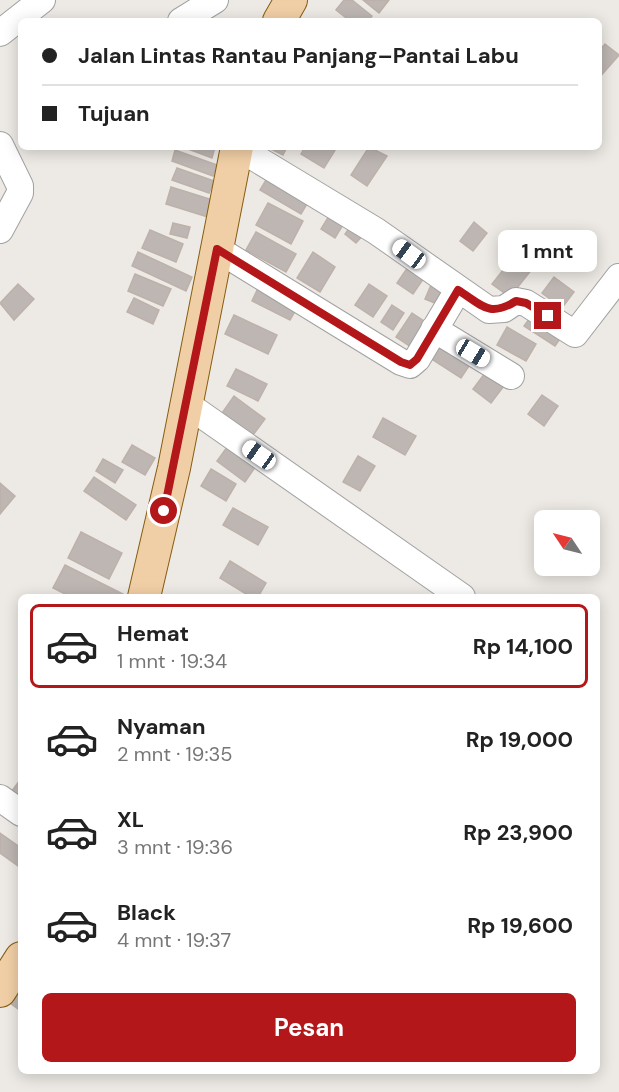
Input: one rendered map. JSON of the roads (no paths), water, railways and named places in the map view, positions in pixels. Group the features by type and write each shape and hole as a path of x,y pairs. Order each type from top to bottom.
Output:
{"main road":[{"path":"281,18 291,0"},
{"path":"145,594 236,150"},
{"path":"0,991 18,963"}],"street":[{"path":"19,18 42,0"},
{"path":"186,18 215,0"},
{"path":"0,33 18,19"},
{"path":"0,230 20,193 20,186 0,146 18,137"},
{"path":"242,150 376,231 489,310 504,309 516,301 526,303 575,334 619,278"},
{"path":"217,249 401,362 410,365 417,359 458,290"},
{"path":"434,330 511,376"},
{"path":"185,403 458,594"},
{"path":"0,798 18,811"}]}
